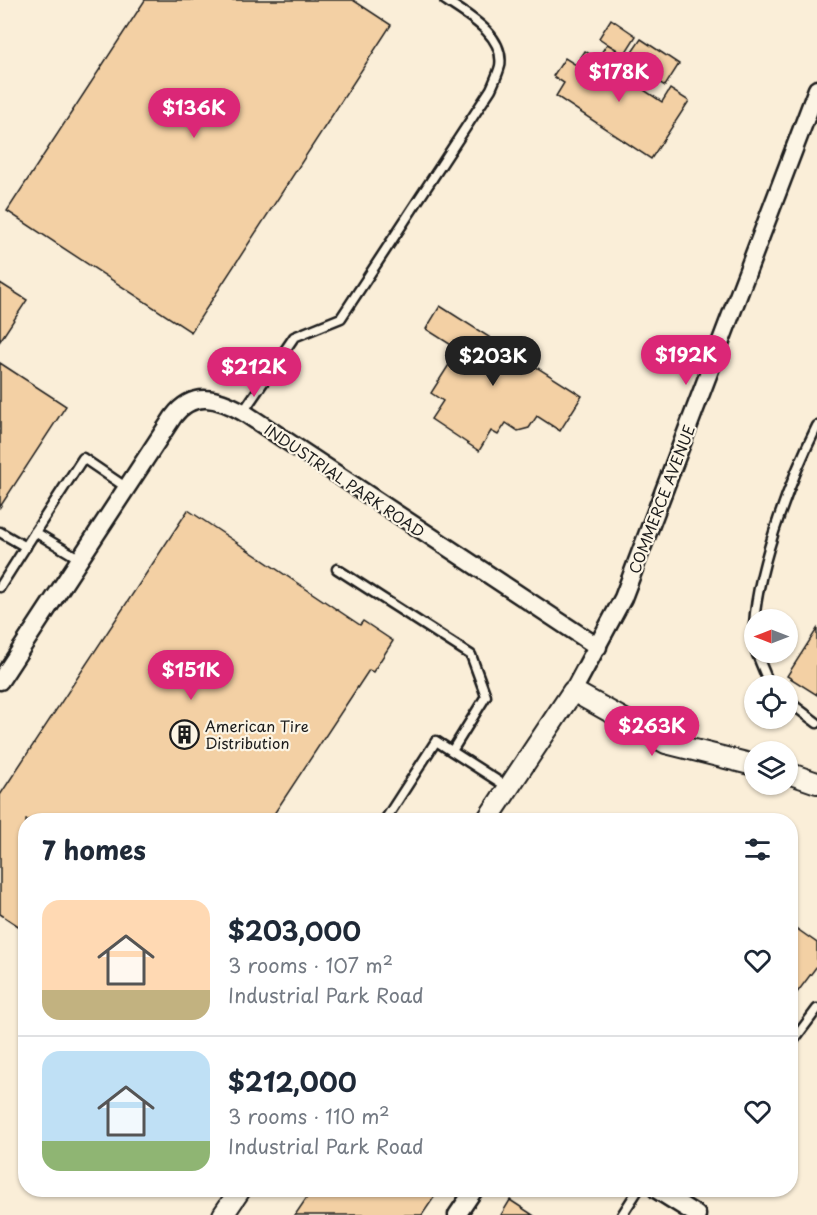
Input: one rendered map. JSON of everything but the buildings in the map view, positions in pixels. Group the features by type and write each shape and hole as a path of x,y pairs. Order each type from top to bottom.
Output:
{"street":[{"name":"COMMERCE AVENUE","path":"492,813 573,691 598,647 635,567 817,89"},
{"name":"INDUSTRIAL PARK ROAD","path":"0,681 173,417 184,405 199,399 210,398 221,400 243,412 598,647"},
{"path":"573,691 666,743 744,762"},
{"path":"798,776 817,783"},
{"path":"223,1215 235,1197"},
{"path":"457,1215 469,1197"},
{"path":"668,1197 697,1215"}],"lane":[{"path":"243,412 294,337 341,318 491,89 500,65 496,42 476,22 445,0"},
{"path":"754,609 768,553 803,454 817,426"},
{"path":"0,587 83,458 127,488"},
{"path":"0,532 26,547"},
{"path":"35,532 80,559"},
{"path":"337,569 471,655 486,696 452,751"},
{"path":"798,709 817,723"},
{"path":"390,813 436,741 509,788"},
{"path":"798,1034 817,1009"},
{"path":"622,1215 634,1197"}],"place":[{"name":"American Tire Distribution","path":"184,734"}]}
